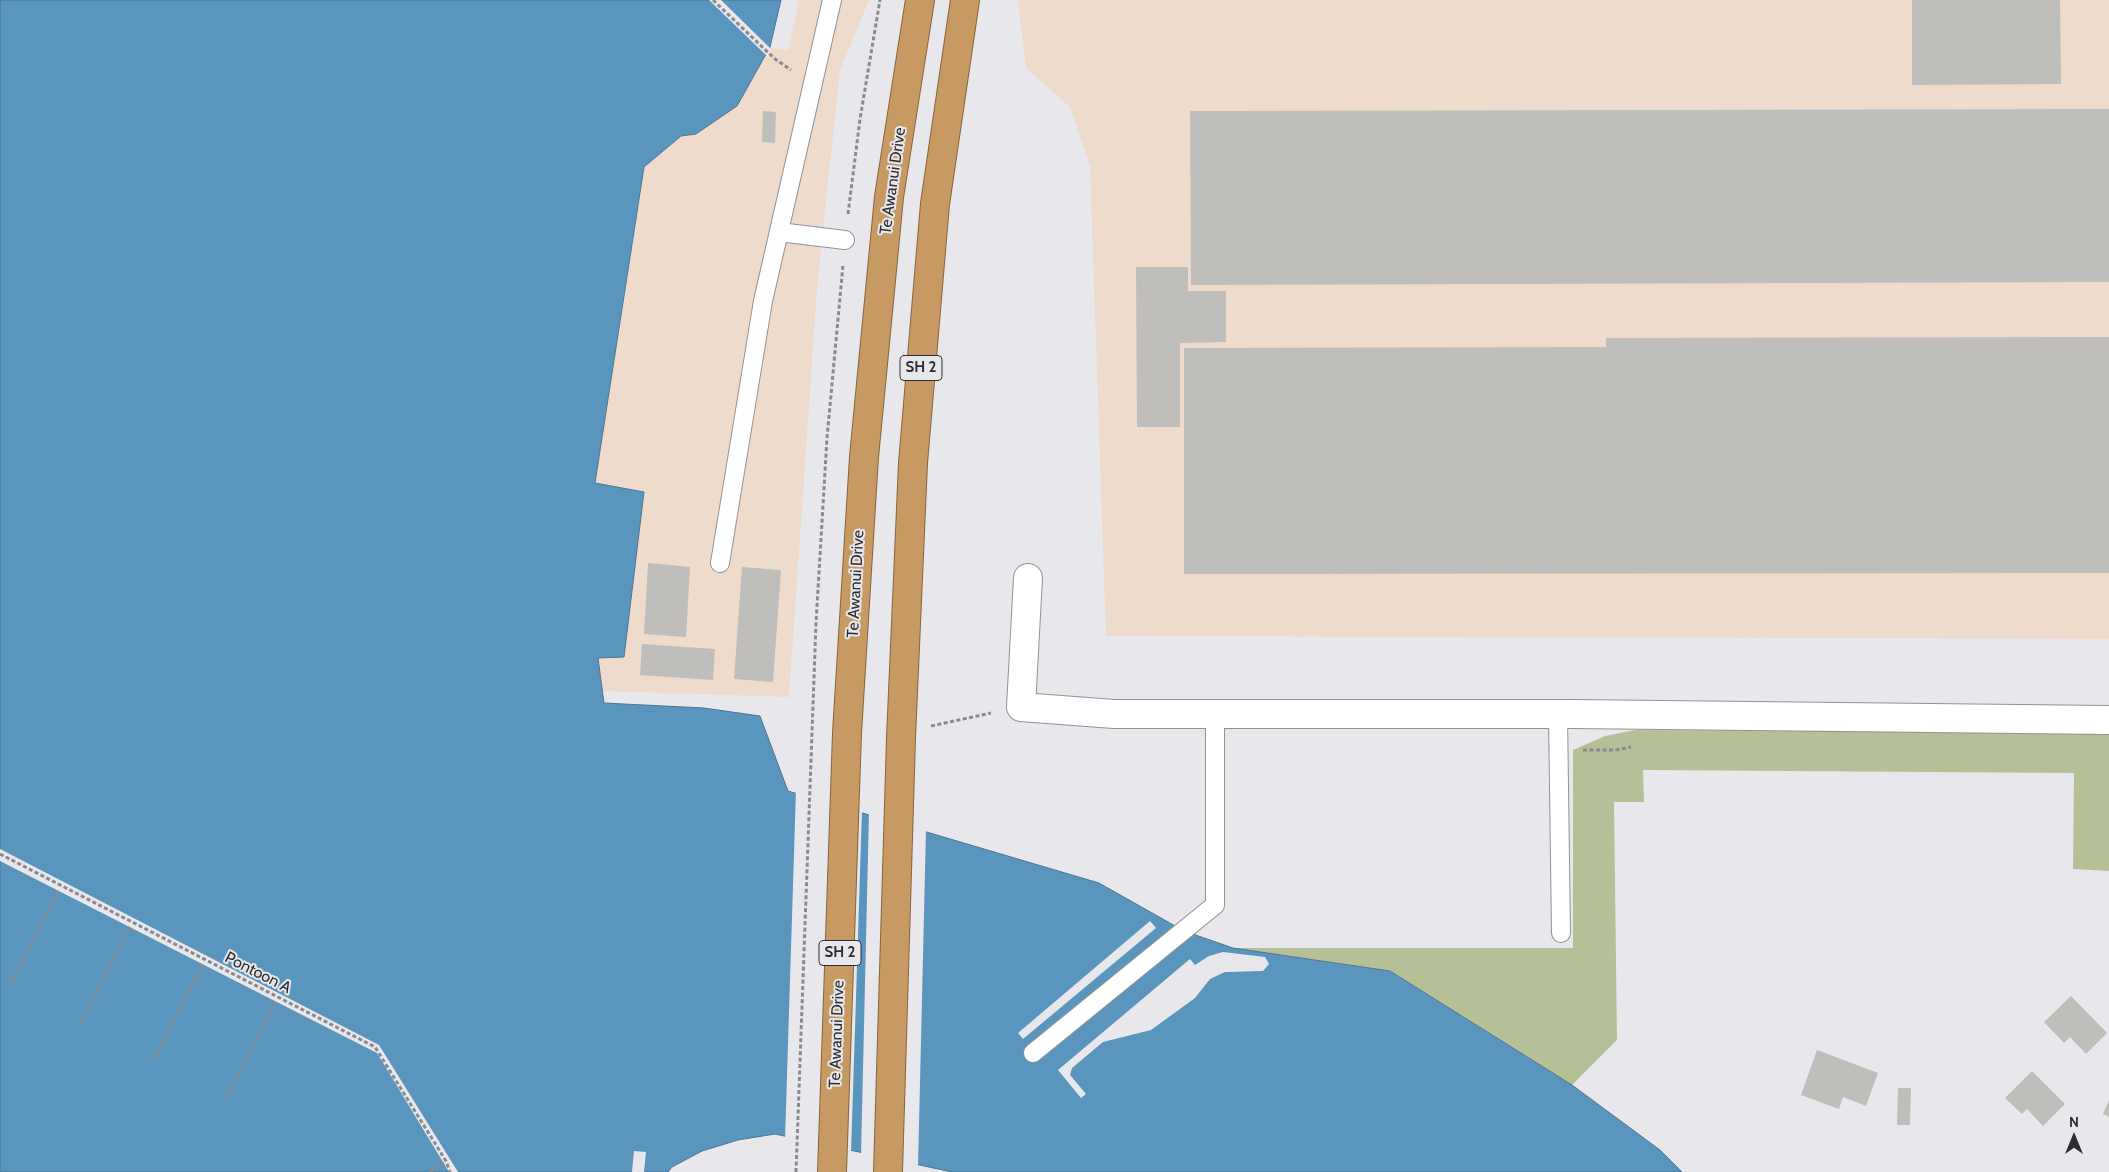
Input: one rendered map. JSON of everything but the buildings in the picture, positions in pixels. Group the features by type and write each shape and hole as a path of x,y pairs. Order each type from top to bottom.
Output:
{"highway":[{"name":"Te Awanui Drive","path":"832,1172 847,733 864,457 886,226 920,0"},
{"name":"SH 2","path":"888,1172 901,738 913,463 933,224 965,0"}],"street":[{"path":"1028,578 1021,707 1114,714 1558,714 2109,720"}],"lane":[{"path":"720,563 762,301 832,0"},
{"path":"779,232 845,240"},
{"path":"1033,1053 1215,905 1215,714"},
{"path":"1558,714 1562,933"}],"path":[{"path":"714,0 775,59"},
{"path":"796,1172 810,731 827,438 845,240 860,118 880,0"},
{"path":"926,727 1021,707"},
{"name":"Pontoon A","path":"0,854 376,1047 446,1161 450,1172"},
{"path":"9,986 58,891"},
{"path":"81,1023 130,927"},
{"path":"153,1061 203,964"},
{"path":"226,1098 276,1001"},
{"path":"430,1172 444,1164"}],"shaded area":[{"path":"799,0 869,0 840,71 818,275 789,697 602,691 598,657 623,657 643,493 595,483 644,167 681,136 696,134 737,106 770,47 788,51"},
{"path":"1018,0 2109,0 2109,639 1106,636 1090,166 1070,107 1026,68"}],"green space":[{"path":"1635,730 2109,731 2109,871 2073,869 2074,773 1643,770 1644,802 1614,802 1617,1040 1572,1085 1390,971 1233,948 1573,948 1573,750 1605,736"}],"water":[{"path":"0,0 781,0 770,47 737,106 696,134 681,136 644,167 595,483 644,492 624,657 598,658 604,703 704,708 760,716 788,791 1099,883 1184,931 1233,948 1390,971 1572,1085 1660,1150 1682,1172 952,1172 775,1134 738,1140 702,1151 672,1167 668,1172 0,1172"}],"pier":[{"path":"709,0 721,0 772,50 768,57"},
{"path":"796,790 862,810 851,1153 785,1139"},
{"path":"869,812 926,829 918,1167 861,1155"},
{"path":"0,849 379,1045 458,1172 449,1172 377,1053 0,861"},
{"path":"1150,921 1156,928 1023,1039 1018,1033"},
{"path":"1223,952 1265,957 1269,964 1263,971 1225,972 1210,979 1195,998 1151,1030 1103,1042 1072,1068 1070,1075 1086,1094 1081,1098 1058,1070 1190,959 1195,965 1209,956"},
{"path":"634,1151 646,1152 644,1172 632,1172"}]}
